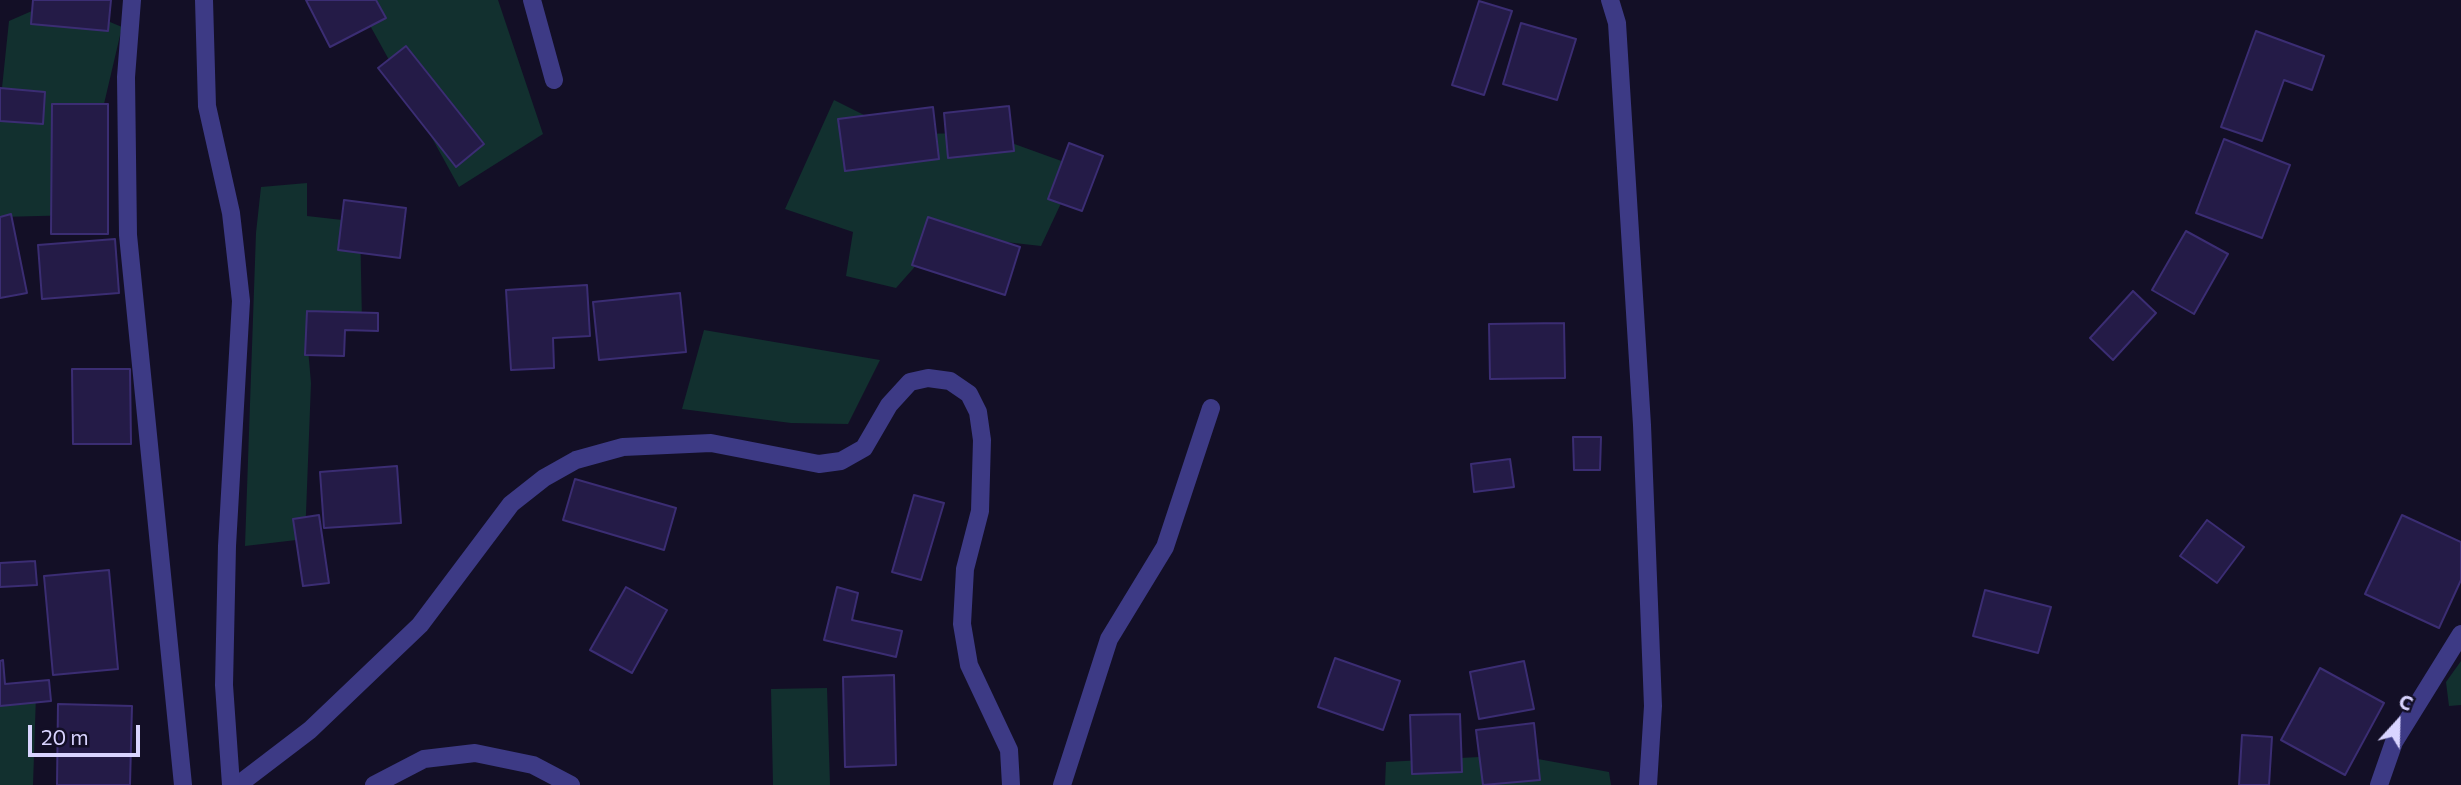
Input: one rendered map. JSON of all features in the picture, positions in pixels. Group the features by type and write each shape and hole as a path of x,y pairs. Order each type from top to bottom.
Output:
{"street":[{"path":"132,0 126,77 128,235 183,785"},
{"path":"204,0 207,106 231,213 241,300 226,560 224,685 231,785"},
{"path":"532,0 554,80"},
{"path":"1610,0 1617,23 1642,425 1653,706 1648,785"},
{"path":"237,785 310,730 420,625 511,504 544,478 576,460 623,447 711,443 819,464 841,461 864,448 890,405 910,382 928,378 950,381 969,394 978,412 982,440 980,511 965,569 962,624 970,665 1009,750 1011,785"},
{"path":"1062,785 1109,639 1165,547 1211,408"},
{"path":"2379,785 2393,742 2461,634"},
{"path":"374,785 424,759 475,753 533,765 571,785"}],"green space":[{"path":"57,0 122,27 78,215 0,217 0,107 9,21"},
{"path":"356,0 498,0 543,134 459,187"},
{"path":"834,100 902,134 984,133 1078,167 1041,246 943,235 896,288 846,276 853,232 785,209"},
{"path":"307,183 307,216 360,222 362,322 306,326 311,383 305,539 245,546 256,233 261,187"},
{"path":"704,330 880,360 848,424 791,423 682,409"},
{"path":"2461,661 2461,705 2449,706 2446,682"},
{"path":"827,688 830,785 773,785 771,689"},
{"path":"0,692 36,695 33,785 0,785"},
{"path":"1516,755 1609,772 1611,785 1385,785 1386,762"}],"building":[{"path":"33,0 111,0 108,31 31,24"},
{"path":"306,0 376,0 386,18 330,47"},
{"path":"1479,1 1512,11 1484,95 1452,85"},
{"path":"1521,23 1576,39 1557,100 1503,84"},
{"path":"2256,31 2324,56 2312,90 2284,80 2262,141 2221,127"},
{"path":"406,46 484,144 456,167 378,68"},
{"path":"0,88 45,92 43,124 0,121"},
{"path":"52,104 108,104 108,234 51,234"},
{"path":"1009,106 1014,151 948,158 944,113"},
{"path":"933,107 939,159 845,171 838,119"},
{"path":"2224,139 2290,165 2262,238 2196,213"},
{"path":"1069,143 1103,156 1082,211 1048,199"},
{"path":"344,200 406,208 400,258 338,250"},
{"path":"11,214 27,293 0,298 0,217"},
{"path":"928,217 1020,247 1005,295 912,265"},
{"path":"2186,231 2228,254 2194,314 2152,290"},
{"path":"115,239 119,293 42,299 38,245"},
{"path":"587,285 590,336 553,338 554,368 511,370 506,290"},
{"path":"2133,291 2156,313 2113,360 2090,338"},
{"path":"680,293 686,352 599,360 593,302"},
{"path":"307,311 378,313 378,331 345,330 344,356 305,355"},
{"path":"1564,323 1565,378 1490,379 1489,324"},
{"path":"72,369 130,369 131,444 73,444"},
{"path":"1573,437 1601,437 1600,470 1574,470"},
{"path":"1510,459 1514,487 1474,492 1471,464"},
{"path":"397,466 401,523 324,528 320,472"},
{"path":"575,479 676,508 664,550 563,520"},
{"path":"914,495 944,503 921,580 892,572"},
{"path":"319,515 329,583 303,586 293,519"},
{"path":"2402,515 2461,542 2461,580 2439,628 2365,594"},
{"path":"2207,520 2244,547 2217,583 2180,556"},
{"path":"35,561 37,585 0,587 0,563"},
{"path":"109,570 118,669 53,675 44,576"},
{"path":"626,587 667,610 632,673 590,650"},
{"path":"837,587 858,593 852,620 902,631 896,657 824,640"},
{"path":"1985,590 2051,607 2038,653 1973,636"},
{"path":"1335,658 1400,681 1383,730 1318,707"},
{"path":"3,660 5,684 49,680 51,701 0,706 0,661"},
{"path":"1524,661 1534,709 1479,719 1470,672"},
{"path":"2320,668 2384,703 2345,775 2281,740"},
{"path":"894,675 896,765 845,767 843,677"},
{"path":"58,704 132,706 130,785 57,785"},
{"path":"1460,714 1462,772 1412,774 1410,715"},
{"path":"1534,723 1540,780 1483,785 1476,730"},
{"path":"2242,735 2272,737 2269,785 2239,785"}]}
